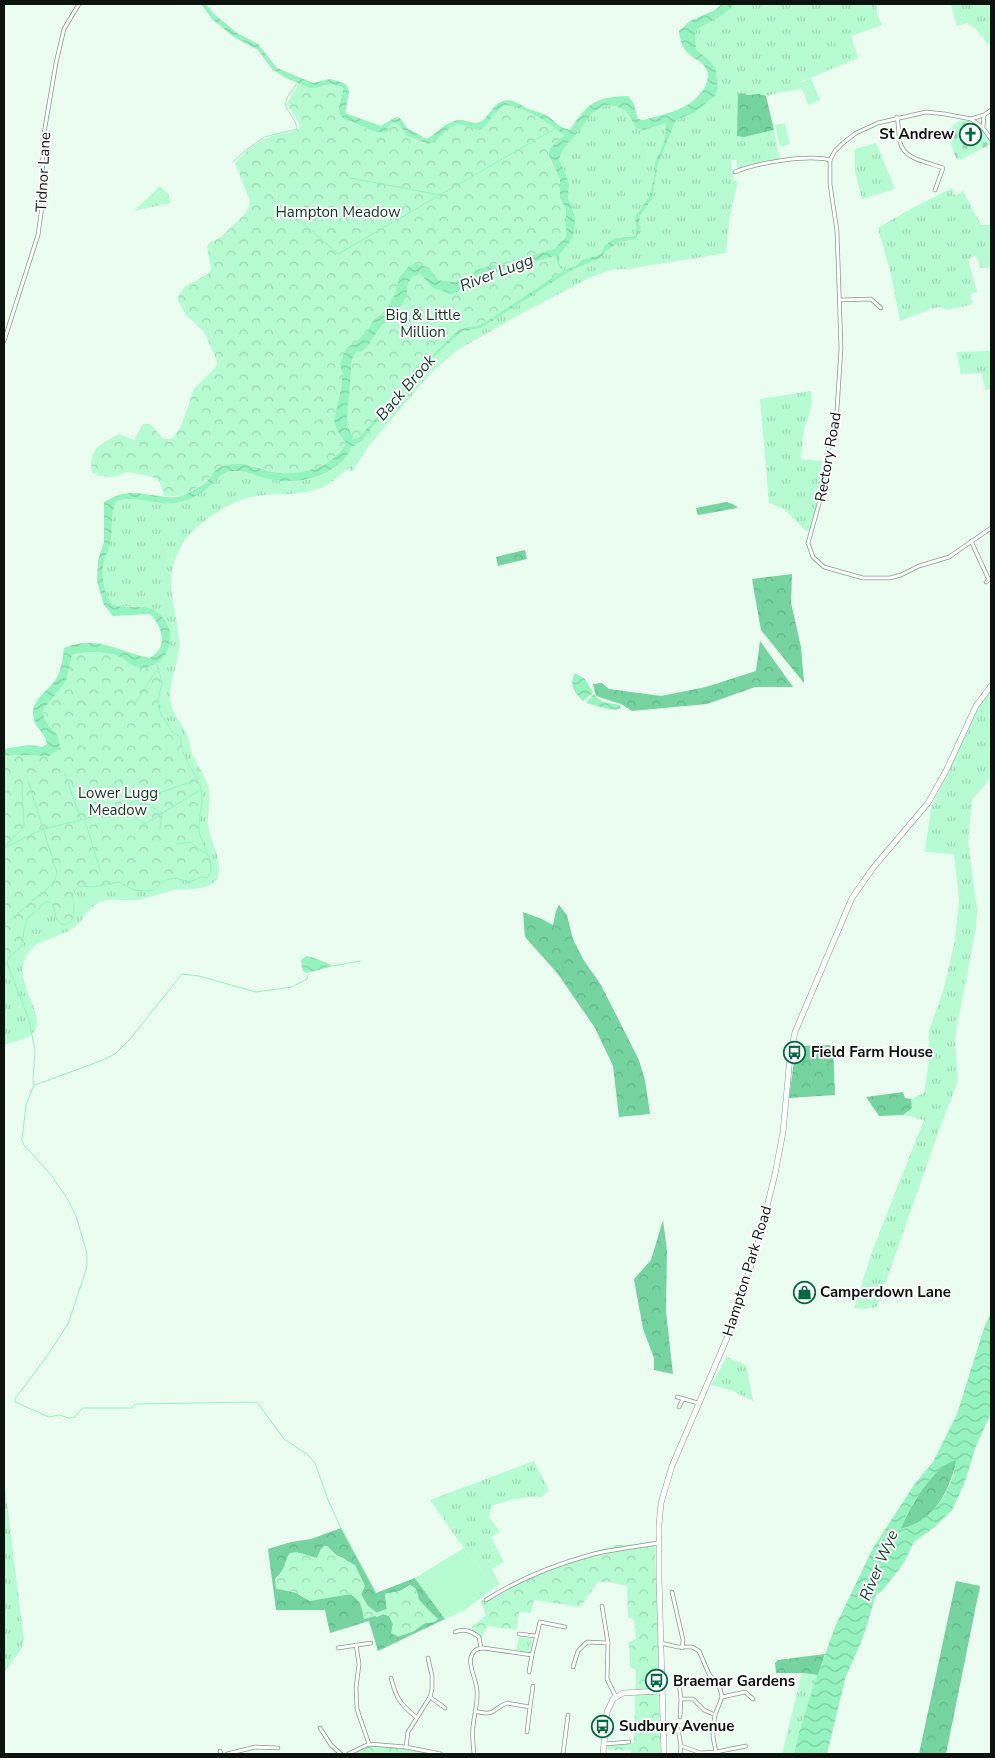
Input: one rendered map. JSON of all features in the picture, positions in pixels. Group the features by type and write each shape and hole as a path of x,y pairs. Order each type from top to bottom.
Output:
{"main road":[{"name":"Hampton Park Road","path":"664,1754 658,1543 664,1489 733,1324 766,1212 784,1132 790,1057 795,1032 843,916 862,882 928,803 976,706 991,686"},
{"path":"603,1754 607,1712 610,1703 623,1693 662,1691"}],"street":[{"name":"Tidnor Lane","path":"4,341 38,235 42,206 41,154 56,63 64,29 79,4"},
{"path":"735,172 760,164 801,158 813,157 830,160 835,151 856,133 878,122 917,113 935,112 971,119 984,116 991,110"},
{"path":"982,128 984,116"},
{"path":"897,118 899,138 903,151 912,157 943,168 935,190"},
{"path":"971,119 991,139"},
{"name":"Rectory Road","path":"830,160 830,184 837,230 841,348 837,410 827,454 822,493 808,544 811,553 820,564 832,570 864,578 890,578 901,576 919,566 949,557 991,528"},
{"path":"840,300 871,299 881,308"},
{"path":"971,541 989,580"},
{"path":"677,1396 699,1404"},
{"path":"679,1407 682,1399"},
{"path":"486,1600 551,1568 588,1556 658,1543"},
{"path":"672,1592 683,1640 682,1648"},
{"path":"602,1606 607,1628 607,1679 616,1697"},
{"path":"529,1672 540,1622 566,1627"},
{"path":"455,1632 461,1630 473,1633 479,1637 481,1648"},
{"path":"519,1634 536,1636"},
{"path":"573,1667 578,1651 587,1642 608,1643"},
{"path":"338,1648 371,1643"},
{"path":"661,1643 682,1648 692,1647 699,1651 709,1674 720,1688 722,1697 715,1715 712,1733 716,1752"},
{"path":"356,1645 359,1664 356,1688 357,1709 369,1744"},
{"path":"474,1754 472,1732 478,1696 471,1658 474,1651 481,1648 532,1655"},
{"path":"406,1747 408,1732 430,1697 432,1689 432,1676 428,1658"},
{"path":"391,1678 396,1695 402,1705 416,1717"},
{"path":"679,1683 681,1699 680,1717"},
{"path":"527,1732 533,1686"},
{"path":"722,1697 745,1692 753,1699"},
{"path":"430,1697 445,1708"},
{"path":"681,1699 693,1698 704,1710 715,1715"},
{"path":"475,1711 486,1714 491,1713 507,1703 530,1707"},
{"path":"563,1754 568,1715"},
{"path":"320,1728 331,1745 341,1754"},
{"path":"678,1729 681,1746 680,1754"},
{"path":"605,1744 629,1742"},
{"path":"348,1754 369,1744 406,1747 441,1754"},
{"path":"681,1746 706,1754 746,1746"},
{"path":"227,1754 255,1747 278,1748"},
{"path":"271,1754 272,1747"}],"green space":[{"path":"734,4 876,4 878,17 882,25 851,36 858,58 800,82 802,89 766,96 738,94 744,137 774,130 780,159 738,169 736,160 731,160 734,181 738,181 730,216 726,253 628,269 614,269 589,278 456,351 430,374 368,447 352,472 349,468 328,484 313,491 247,498 216,513 197,527 190,535 176,557 172,570 172,595 179,648 170,697 172,708 187,735 193,756 208,787 210,798 208,825 218,858 219,872 217,878 209,886 175,890 137,900 103,901 91,908 73,928 35,946 26,957 23,969 24,982 36,1016 37,1026 29,1036 4,1045 4,968 10,956 20,948 27,919 45,902 48,901 55,907 75,912 73,896 79,886 93,887 119,882 134,890 151,891 166,880 175,878 191,882 201,877 207,854 200,836 200,784 185,757 180,737 172,732 159,710 158,699 162,683 157,664 167,651 168,626 140,606 118,607 111,604 104,584 103,568 112,535 113,515 117,501 133,499 166,503 182,502 217,477 230,472 245,472 276,480 303,481 327,472 342,461 350,447 362,441 386,410 393,404 420,367 461,332 481,328 572,270 600,258 620,241 636,239 641,227 639,224 640,216 652,199 658,164 676,120 694,113 715,96 718,89 718,78 711,62 696,49 695,32 725,13"},
{"path":"951,4 991,4 991,41 988,44 975,28 967,23 957,26"},
{"path":"811,78 820,100 808,105 800,83"},
{"name":"Hampton Meadow","path":"299,83 313,88 331,85 343,87 339,107 350,122 376,132 390,129 391,124 396,123 407,136 424,144 441,131 455,124 485,127 493,113 505,105 521,109 536,116 566,135 550,148 551,164 556,169 560,179 560,198 566,209 566,236 554,249 479,269 453,282 438,280 423,266 408,267 399,278 397,292 388,307 378,315 368,331 354,344 348,346 344,352 340,364 342,385 334,420 346,443 334,457 318,467 299,473 277,472 254,466 219,468 195,489 188,493 173,496 164,496 161,485 157,479 152,477 127,472 115,477 92,473 92,458 97,448 119,434 134,440 143,424 151,424 163,439 174,437 181,426 194,389 216,367 215,356 204,332 186,315 178,300 179,294 186,286 208,274 211,268 207,247 209,243 221,237 248,209 250,201 235,163 251,148 265,139 300,128 299,123 287,104"},
{"path":"738,94 766,96 774,130 744,137 737,136"},
{"path":"607,105 626,111 636,128 666,122 664,142 655,163 655,172 649,197 636,215 637,232 635,236 619,237 596,256 584,259 575,266 564,270 559,264 559,255 572,239 571,205 568,198 569,185 559,160 560,155 590,115 597,109"},
{"path":"960,121 975,124 991,144 960,160 956,158 947,132"},
{"path":"785,123 790,144 780,147 775,125"},
{"path":"876,143 895,189 862,199 855,171 855,149"},
{"path":"160,186 168,194 171,203 134,211"},
{"path":"952,188 955,196 963,191 981,225 991,225 991,267 981,268 976,256 968,259 977,292 970,294 973,302 970,305 947,310 941,307 933,308 900,321 891,275 878,228"},
{"name":"Big & Little Million","path":"556,256 558,265 563,271 487,321 477,326 459,330 433,354 418,364 369,426 359,437 352,441 346,418 353,356 357,351 368,346 378,330 403,303 407,286 412,277 420,274 433,288 460,291 488,275"},
{"path":"991,351 991,389 985,390 982,373 961,374 957,352"},
{"path":"811,391 810,413 804,430 801,459 822,461 822,470 811,529 806,531 784,509 769,503 760,399"},
{"path":"726,502 738,508 698,515 696,508"},
{"path":"525,550 527,559 498,566 496,557"},
{"path":"792,574 791,603 801,647 804,683 761,630 752,579"},
{"path":"760,641 793,687 755,687 707,704 632,711 621,704 596,696 593,684 602,683 609,689 661,696 706,687 756,671"},
{"name":"Lower Lugg Meadow","path":"79,652 98,652 113,655 124,658 135,666 142,668 157,664 162,683 158,699 159,710 172,732 180,737 185,756 202,792 199,829 209,857 210,873 207,878 201,877 190,882 175,878 167,880 151,891 134,890 119,882 93,887 79,886 73,896 74,915 71,921 63,925 61,924 56,918 53,905 48,901 45,902 27,919 23,942 20,948 10,956 4,968 4,756 49,756 56,733 46,722 43,710 66,681 72,655"},
{"path":"991,689 991,777 972,800 968,842 977,909 976,927 955,1038 958,1082 877,1307 854,1308 873,1249 924,1120 903,1115 912,1108 911,1099 924,1093 929,1060 929,1031 944,988 955,940 959,900 954,854 925,852 931,808 977,709"},
{"path":"559,905 567,915 573,939 583,959 601,985 639,1060 645,1080 650,1114 619,1117 613,1066 595,1028 558,974 525,937 523,912 553,925"},
{"path":"833,1045 835,1095 789,1098 796,1046"},
{"path":"903,1092 905,1098 911,1099 912,1108 903,1115 879,1116 866,1097"},
{"path":"663,1220 667,1251 666,1311 673,1374 654,1370 654,1358 643,1329 634,1279 651,1260"},
{"path":"727,1357 746,1365 753,1401 731,1390 711,1385"},
{"path":"957,1459 950,1482 939,1503 923,1520 900,1529 916,1499 931,1479 948,1463"},
{"path":"534,1461 549,1490 542,1497 517,1499 492,1506 489,1517 500,1532 491,1537 504,1562 492,1569 500,1584 495,1587 430,1500"},
{"path":"4,1479 24,1640 22,1648 4,1673"},
{"path":"341,1528 376,1593 415,1578 445,1619 378,1651 369,1621 330,1633 325,1610 276,1610 268,1549 291,1542 311,1539","holes":["327,1546 336,1555 345,1559 365,1586 361,1594 367,1605 377,1613 387,1609 385,1594 400,1591 410,1585 416,1589 419,1600 437,1619 434,1622 425,1623 412,1632 392,1630 393,1624 389,1616 383,1614 377,1617 362,1607 358,1599 350,1594 304,1598 298,1593 283,1590 275,1579 285,1568 307,1556 317,1558 322,1547"]},
{"path":"655,1541 661,1754 631,1754 631,1750 608,1750 608,1745 634,1743 636,1670 630,1667 629,1642 636,1639 634,1619 628,1618 627,1586 609,1582 598,1582 580,1607 534,1600 531,1613 519,1612 517,1630 488,1626 479,1642 472,1632 472,1626 486,1616 481,1601 507,1585 598,1550 616,1545"},
{"path":"327,1546 336,1555 355,1565 365,1586 361,1594 367,1605 376,1613 387,1609 385,1594 400,1591 410,1585 416,1589 419,1601 438,1619 434,1622 425,1623 412,1632 397,1637 391,1633 393,1624 389,1616 383,1614 364,1619 357,1599 351,1594 310,1601 292,1591 276,1589 275,1579 283,1569 290,1553 297,1552 317,1558 322,1547"},
{"path":"464,1548 495,1587 465,1610 445,1619 415,1578"},
{"path":"956,1581 980,1586 946,1754 919,1754"},
{"path":"519,1637 532,1639 530,1653 516,1650"},
{"path":"825,1654 818,1675 776,1673 775,1663 778,1660"},
{"path":"802,1673 818,1675 799,1732 794,1754 782,1754"},
{"path":"369,1744 441,1754 348,1754"}],"water":[{"path":"201,4 206,4 214,14 237,33 258,44 277,68 313,83 330,79 344,83 348,87 349,92 345,113 381,126 396,117 400,118 408,129 427,139 446,125 455,121 463,120 476,123 482,121 498,103 507,100 545,115 560,126 570,130 582,113 593,103 608,98 628,96 633,102 638,119 643,120 676,110 692,102 698,96 705,87 708,75 701,62 684,48 679,31 690,21 715,10 722,4 734,4 725,13 695,32 696,49 711,62 716,71 718,89 715,96 694,113 676,120 658,164 652,199 640,216 639,224 641,227 636,239 620,241 600,258 572,270 481,328 461,332 420,367 393,404 386,409 362,441 351,447 343,460 325,473 310,479 285,481 269,479 246,472 232,471 220,476 199,494 181,502 165,503 132,499 117,501 113,515 112,535 103,568 103,578 107,594 111,604 152,609 158,613 166,621 169,629 169,647 158,662 152,666 140,668 120,657 107,653 89,652 72,655 66,681 43,710 46,722 58,737 59,749 49,756 4,756 4,749 28,745 42,747 47,744 35,722 34,707 58,675 64,648 76,644 97,643 150,658 161,646 162,636 156,621 150,614 113,616 104,605 97,581 98,561 104,542 104,502 118,495 131,493 178,497 202,485 217,469 227,465 245,465 279,473 290,473 302,472 323,465 340,452 346,443 337,430 334,420 342,385 340,364 344,352 348,346 354,344 368,331 372,322 388,307 396,292 399,278 408,267 414,264 422,265 429,268 438,280 453,282 479,269 554,249 566,236 566,209 560,198 560,179 549,155 550,148 565,135 541,119 521,109 505,105 497,111 482,129 477,130 459,124 453,126 428,144 407,136 396,123 391,124 387,132 376,132 344,119 340,115 339,107 343,87 330,84 310,88 286,78 272,69 258,50 234,37 212,19","holes":["607,105 626,111 636,128 644,130 666,123 664,142 655,163 655,172 649,197 636,215 637,232 635,236 615,238 605,245 601,253 584,259 575,266 564,270 559,264 559,255 572,239 575,223 568,198 569,185 559,160 560,155 590,116","556,256 558,265 563,271 487,321 477,326 459,330 433,354 418,364 369,426 359,437 352,440 353,437 347,425 352,359 357,351 362,351 368,346 378,330 403,303 407,295 407,286 412,277 420,274 433,288 452,294 477,283 488,275"]},
{"path":"575,673 585,679 593,693 583,701 573,688 572,681"},
{"path":"594,694 602,701 620,705 620,709 607,709 586,703"},
{"path":"306,956 333,966 307,973 303,971 301,960"},
{"name":"River Wye","path":"991,1313 991,1413 976,1446 964,1484 952,1510 936,1526 914,1542 903,1564 883,1590 876,1595 863,1637 845,1679 827,1754 794,1754 812,1691 835,1627 873,1548 914,1485 933,1462 957,1414 985,1325","holes":["956,1460 946,1493 931,1512 912,1526 901,1529 909,1510 939,1470"]}],"waterway":[{"path":"233,162 264,137 297,129 285,104 298,82"},
{"path":"291,213 338,254 556,128"},
{"path":"350,178 440,195"},
{"path":"4,968 10,956 20,948 23,942 27,919 45,902 48,901 53,905 56,918 61,924 63,925 71,921 74,915 73,896 79,886 93,887 119,882 134,890 151,891 166,880 175,878 190,882 201,877 207,878 210,873 209,857 199,829 202,792 185,756 180,737 172,732 159,710 158,699 162,683 157,663"},
{"path":"134,705 158,668"},
{"path":"65,774 81,820"},
{"path":"4,848 43,829 85,819 196,780"},
{"path":"4,925 54,883 57,873 28,781"},
{"path":"4,847 24,827 22,785"},
{"path":"133,816 145,824 200,790"},
{"path":"149,805 162,813 160,830"},
{"path":"85,820 100,870"},
{"path":"176,844 190,842 206,854"},
{"path":"333,966 360,961"},
{"path":"7,963 29,1020 35,1050 34,1085 26,1105 22,1140 24,1145 52,1176 68,1200 76,1216 87,1253 87,1267 68,1324 15,1399 15,1402 49,1417 59,1415 69,1418 75,1417 82,1408 132,1408 135,1404 257,1402 284,1439 307,1454 315,1463 328,1500 341,1528 376,1593"},
{"path":"35,1085 115,1054 130,1039 182,974 199,976 256,992 292,987 307,979 308,974"}],"place":[{"name":"St Andrew","path":"970,134"},
{"name":"Field Farm House","path":"795,1052"},
{"name":"Camperdown Lane","path":"804,1292"},
{"name":"Braemar Gardens","path":"657,1681"},
{"name":"Sudbury Avenue","path":"603,1726"}],"water label":[{"name":"River Lugg","path":"496,272"},
{"name":"Back Brook","path":"405,387"}]}
